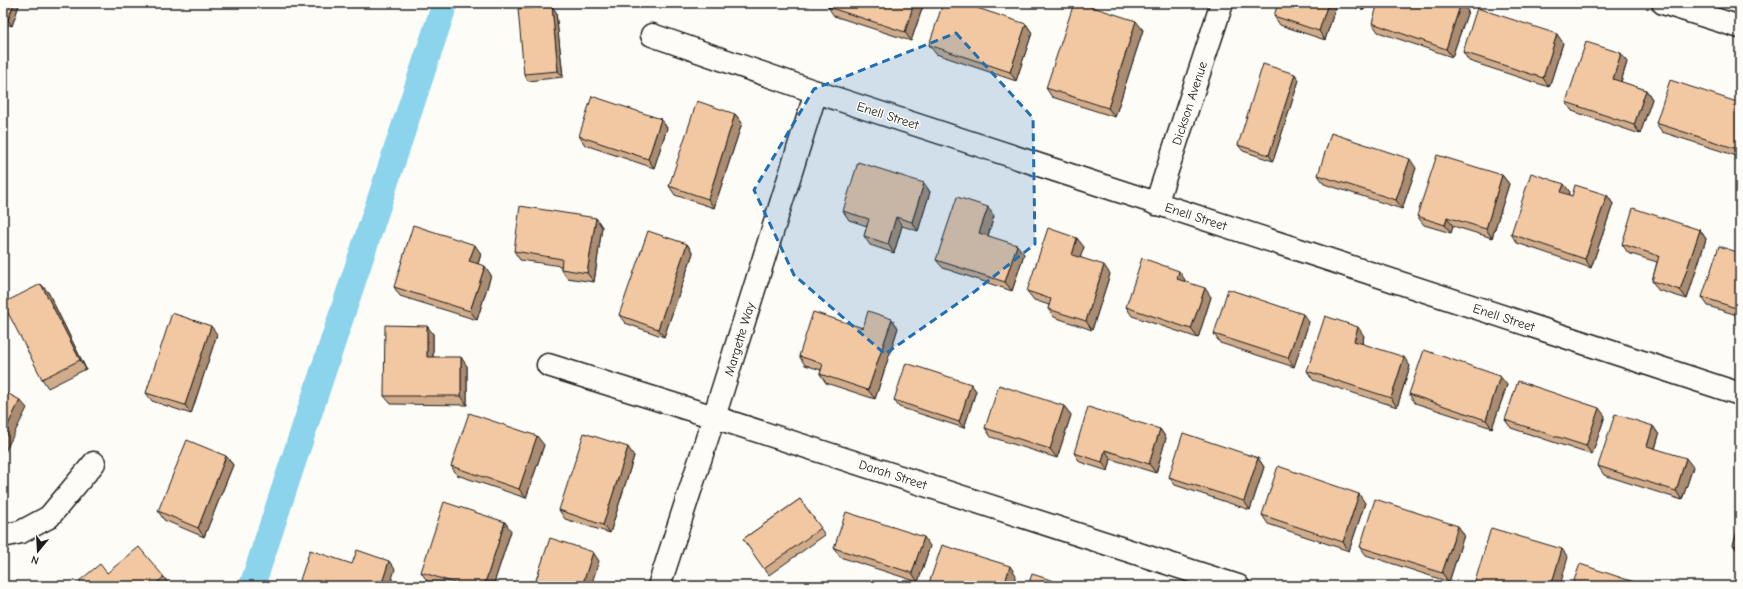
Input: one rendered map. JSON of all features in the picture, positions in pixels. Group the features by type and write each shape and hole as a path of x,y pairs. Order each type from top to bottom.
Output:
{"street":[{"name":"Dickson Avenue","path":"1156,204 1222,3"},
{"path":"1663,3 1693,7 1740,27"},
{"name":"Enell Street","path":"652,35 816,92 1740,394"},
{"name":"Margette Way","path":"659,586 714,417 816,92"},
{"name":"Darah Street","path":"548,365 1238,586"},
{"path":"3,536 21,532 49,517 94,463"}],"highlighted area":[{"path":"956,33 1033,118 1035,244 974,292 885,354 794,275 754,190 814,89"}],"building":[{"path":"3,3 14,3 8,20 3,18"},
{"path":"829,3 914,3 905,32 828,7"},
{"path":"943,3 962,3 1026,24 1010,72 929,45"},
{"path":"1074,3 1080,3 1136,21 1108,108 1046,88"},
{"path":"1278,3 1328,3 1319,31 1274,16"},
{"path":"1378,3 1461,3 1446,49 1372,23"},
{"path":"552,6 558,71 524,74 518,9"},
{"path":"1477,8 1557,34 1543,78 1463,52"},
{"path":"1586,42 1621,53 1613,79 1646,90 1634,125 1566,102"},
{"path":"1263,64 1295,74 1269,155 1238,145"},
{"path":"1670,80 1740,103 1740,140 1737,149 1656,123"},
{"path":"592,96 661,119 648,159 579,136"},
{"path":"697,101 735,114 708,199 669,186"},
{"path":"1331,133 1410,159 1396,200 1318,175"},
{"path":"1437,155 1502,175 1486,229 1447,217 1445,225 1417,216"},
{"path":"858,162 924,183 912,222 896,217 888,244 864,236 869,219 843,211"},
{"path":"1531,173 1564,184 1561,192 1572,196 1575,185 1607,195 1585,259 1511,234"},
{"path":"957,197 988,207 979,233 1017,245 1005,282 936,260"},
{"path":"520,206 596,218 587,273 561,269 562,259 514,251"},
{"path":"1633,208 1700,230 1680,290 1652,281 1659,256 1622,244"},
{"path":"413,225 475,245 469,261 485,266 470,311 394,287"},
{"path":"1048,228 1077,238 1072,255 1104,265 1086,321 1048,309 1051,299 1027,291"},
{"path":"648,231 687,244 658,329 619,315"},
{"path":"1719,246 1740,253 1739,309 1702,297"},
{"path":"1142,258 1179,271 1177,279 1205,288 1191,329 1126,307"},
{"path":"41,284 80,360 42,379 3,303"},
{"path":"1228,289 1303,314 1288,358 1214,334"},
{"path":"868,311 892,319 868,390 820,374 823,364 799,356 813,312 863,328"},
{"path":"172,313 211,326 185,405 146,393"},
{"path":"1325,316 1358,327 1354,341 1404,357 1391,398 1307,371"},
{"path":"385,325 427,326 427,357 461,357 461,396 384,396"},
{"path":"1424,350 1500,376 1486,420 1409,394"},
{"path":"906,363 971,384 959,422 894,400"},
{"path":"1518,381 1599,408 1586,446 1505,420"},
{"path":"999,385 1064,406 1050,449 985,428"},
{"path":"3,391 20,400 3,435"},
{"path":"1088,407 1160,429 1149,464 1105,450 1102,462 1074,453"},
{"path":"469,413 537,436 519,489 451,466"},
{"path":"1615,414 1653,426 1647,446 1686,458 1676,491 1598,466"},
{"path":"584,433 628,447 603,525 559,510"},
{"path":"1183,433 1258,458 1244,501 1169,477"},
{"path":"187,440 226,456 198,528 158,511"},
{"path":"1278,466 1359,494 1343,542 1262,515"},
{"path":"800,499 821,528 764,569 743,539"},
{"path":"1375,499 1458,526 1442,573 1360,547"},
{"path":"444,502 505,522 484,586 464,586 421,572"},
{"path":"846,512 924,537 912,573 834,548"},
{"path":"1740,523 1740,547 1733,545"},
{"path":"1491,528 1562,549 1551,586 1474,585"},
{"path":"550,538 593,552 582,586 534,586"},
{"path":"942,545 1010,566 1004,586 928,586"},
{"path":"139,547 164,577 153,586 73,586 100,564 107,573"},
{"path":"310,550 352,564 357,550 389,561 381,586 298,586"},
{"path":"1580,564 1640,584 1639,586 1572,586"},
{"path":"1032,574 1070,586 1028,586"}],"waterway":[{"path":"252,586 445,3"}]}
